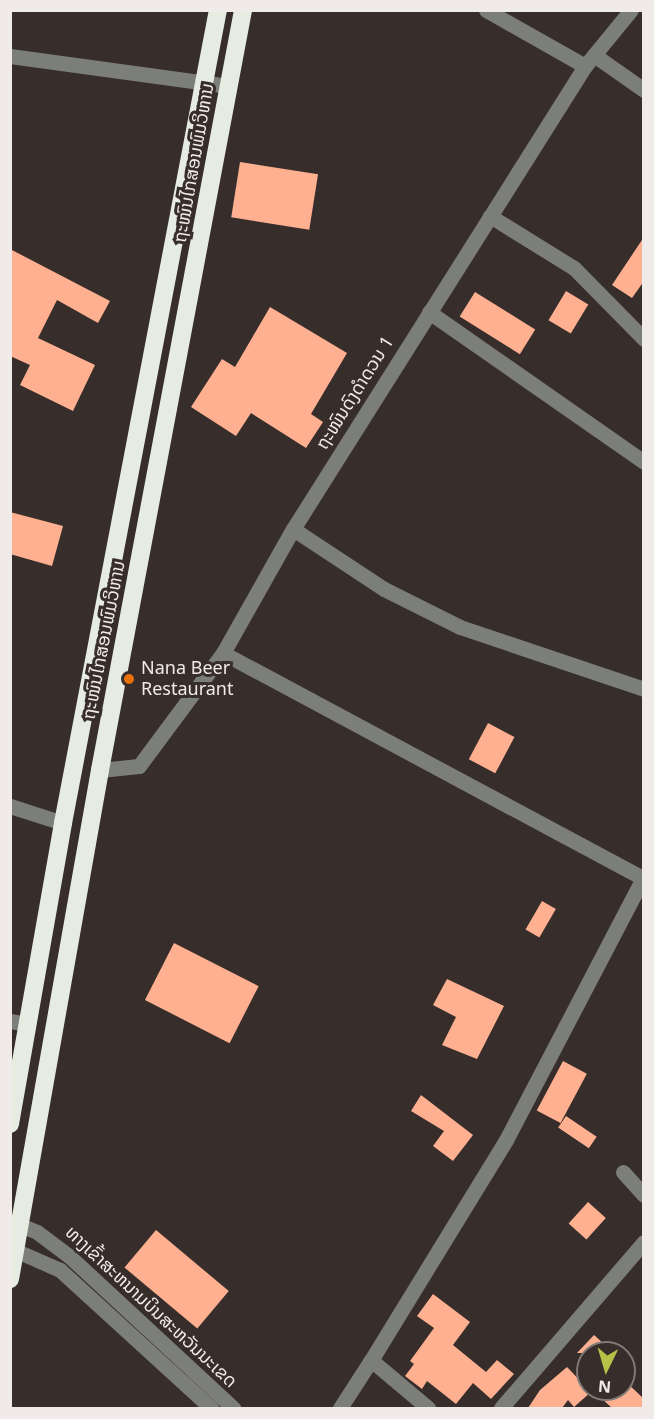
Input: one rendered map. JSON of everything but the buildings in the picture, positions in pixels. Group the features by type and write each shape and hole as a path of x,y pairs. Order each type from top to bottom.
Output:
{"highway":[{"name":"ຖະໜົນໄກສອນພົມວິຫານ","path":"10,1124 19,1022 63,823 218,10"},
{"name":"ຖະໜົນໄກສອນພົມວິຫານ","path":"10,1279 15,1222 243,10"}],"street":[{"path":"486,10 590,60 644,90"},
{"name":"ຖະໜົນດົງດຳດວນ 1","path":"100,770 139,766 223,653 292,528 429,312 590,60 631,10"},
{"path":"10,56 229,86"},
{"path":"490,216 574,268 644,339"},
{"path":"429,312 644,462"},
{"path":"292,528 384,589 460,627 644,690"},
{"path":"223,653 644,878 506,1140 340,1408"},
{"path":"10,806 63,823"},
{"path":"623,1172 644,1196"},
{"name":"ທາງເຂົ້າສະຫນາມບິນສະຫວັນນະເຂດ","path":"15,1222 69,1256 233,1408"},
{"path":"501,1408 644,1242"},
{"name":"ທາງເຂົ້າສະຫນາມບິນສະຫວັນນະເຂດ","path":"13,1249 60,1270 211,1408"},
{"path":"371,1360 428,1408"}],"place":[{"name":"Nana Beer Restaurant","path":"129,679"}]}
